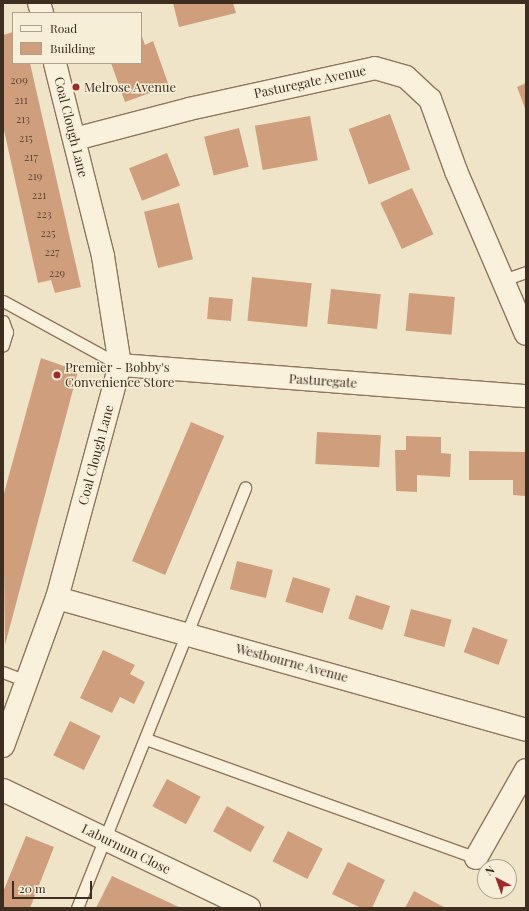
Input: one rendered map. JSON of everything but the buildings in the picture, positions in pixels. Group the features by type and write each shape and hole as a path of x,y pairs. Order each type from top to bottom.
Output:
{"street":[{"name":"Coal Clough Lane","path":"3,746 57,598 120,365 103,256 55,64"},
{"name":"Pasturegate Avenue","path":"75,139 189,109 375,68 406,77 430,99 526,334"},
{"name":"Pasturegate","path":"120,365 526,396"},
{"name":"Westbourne Avenue","path":"57,598 526,730"},
{"path":"476,858 526,770"},
{"name":"Laburnum Close","path":"3,790 249,908"}],"lane":[{"path":"503,280 526,272"},
{"path":"3,301 120,365"},
{"path":"3,321 7,332 3,345"},
{"path":"77,908 106,840 245,487"},
{"path":"3,672 27,681"},
{"path":"146,739 476,858"}],"place":[{"name":"Melrose Avenue","path":"76,87"},
{"name":"Premier - Bobby's Convenience Store","path":"57,375"}]}
